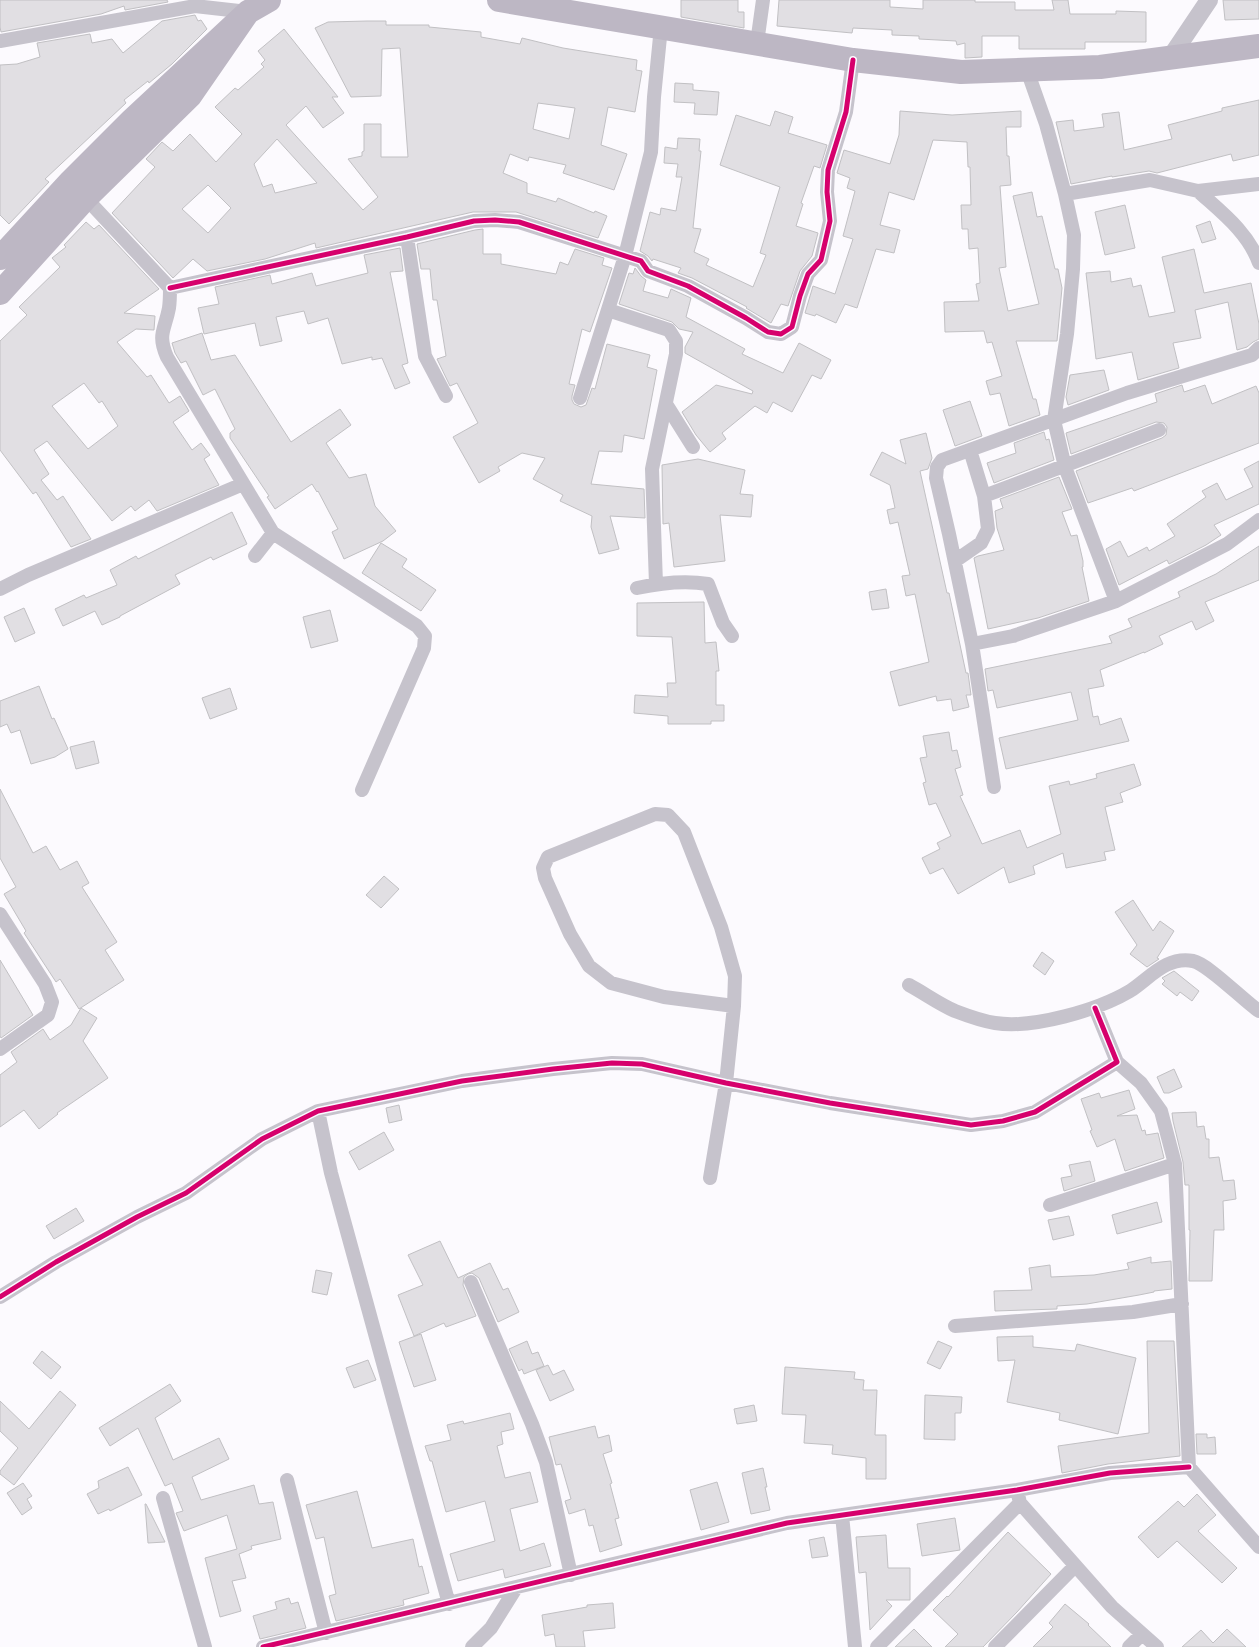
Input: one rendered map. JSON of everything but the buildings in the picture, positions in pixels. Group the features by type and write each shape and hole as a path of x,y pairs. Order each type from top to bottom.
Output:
{"highway":[{"path":"499,0 853,60 961,72 1100,67 1259,46"},
{"path":"0,293 132,120 254,6"},
{"path":"0,258 79,190"}],"street":[{"path":"757,43 763,0"},
{"path":"1170,58 1208,0"},
{"path":"0,41 195,6 254,6"},
{"path":"580,398 625,256 651,152 661,27"},
{"path":"170,288 474,221 495,220 519,222 641,261 648,271 688,286 768,332 781,334 792,327 808,274 821,260 830,221 827,192 828,170 846,112 853,60"},
{"path":"1027,70 1046,124 1074,235 1067,334 1054,420 1065,467 1116,601"},
{"path":"1065,194 1150,180 1198,191 1259,184"},
{"path":"79,190 170,288 169,308 161,336 163,347 273,533 416,626 425,636 424,648 362,790"},
{"path":"1198,191 1236,225 1255,252 1259,263"},
{"path":"407,237 425,356 446,396"},
{"path":"608,310 669,330 676,341 676,354 652,469 656,584"},
{"path":"994,787 972,644 936,478 937,467 942,460 1127,393 1252,355 1259,348"},
{"path":"666,404 693,447"},
{"path":"984,496 1159,430"},
{"path":"955,561 981,544 988,529 984,496 970,450"},
{"path":"0,589 28,575 243,484"},
{"path":"972,644 1012,636 1116,601 1227,544 1259,520"},
{"path":"254,556 273,533"},
{"path":"637,588 656,584 695,582 708,584 724,623 732,636"},
{"path":"710,1178 726,1083 734,1006 735,976 721,927 684,832 668,815 654,814 548,857 543,868 545,878 570,934 589,966 611,983 664,997 734,1006"},
{"path":"0,914 45,984 52,1002 48,1015 0,1049"},
{"path":"909,985 954,1011 996,1023 1037,1022 1095,1008 1130,991 1168,963 1182,960 1195,962 1212,973 1259,1012"},
{"path":"1095,1008 1118,1062 1141,1083 1161,1111 1174,1164 1189,1467 1259,1546"},
{"path":"0,1297 56,1262 186,1193 262,1139 318,1111 462,1081 612,1063 642,1064 726,1083 830,1103 971,1125 1003,1121 1035,1112 1118,1062"},
{"path":"318,1111 330,1173 413,1467 449,1604"},
{"path":"1050,1205 1174,1164"},
{"path":"471,1282 532,1424 546,1462 571,1575"},
{"path":"955,1326 1133,1312 1182,1304"},
{"path":"263,1647 787,1523 842,1515 1018,1496 1110,1473 1189,1467"},
{"path":"287,1480 326,1632"},
{"path":"1018,1496 1075,1566 1112,1607 1157,1647"},
{"path":"877,1647 1018,1496"},
{"path":"164,1498 205,1647"},
{"path":"842,1515 855,1647"},
{"path":"995,1647 1075,1566"},
{"path":"472,1647 491,1628 516,1588"},
{"path":"1129,1647 1142,1634"}],"cycle path":[{"path":"170,288 474,221 495,220 519,222 641,261 648,271 688,286 768,332 781,334 792,327 808,274 821,260 830,221 827,192 828,170 846,112 853,60"},
{"path":"0,1297 56,1262 137,1217 186,1193 262,1139 318,1111 462,1081 612,1063 642,1064 726,1083 830,1103 971,1125 1003,1121 1035,1112 1117,1062 1095,1008"},
{"path":"263,1647 787,1523 1017,1490 1110,1473 1189,1467"}]}
